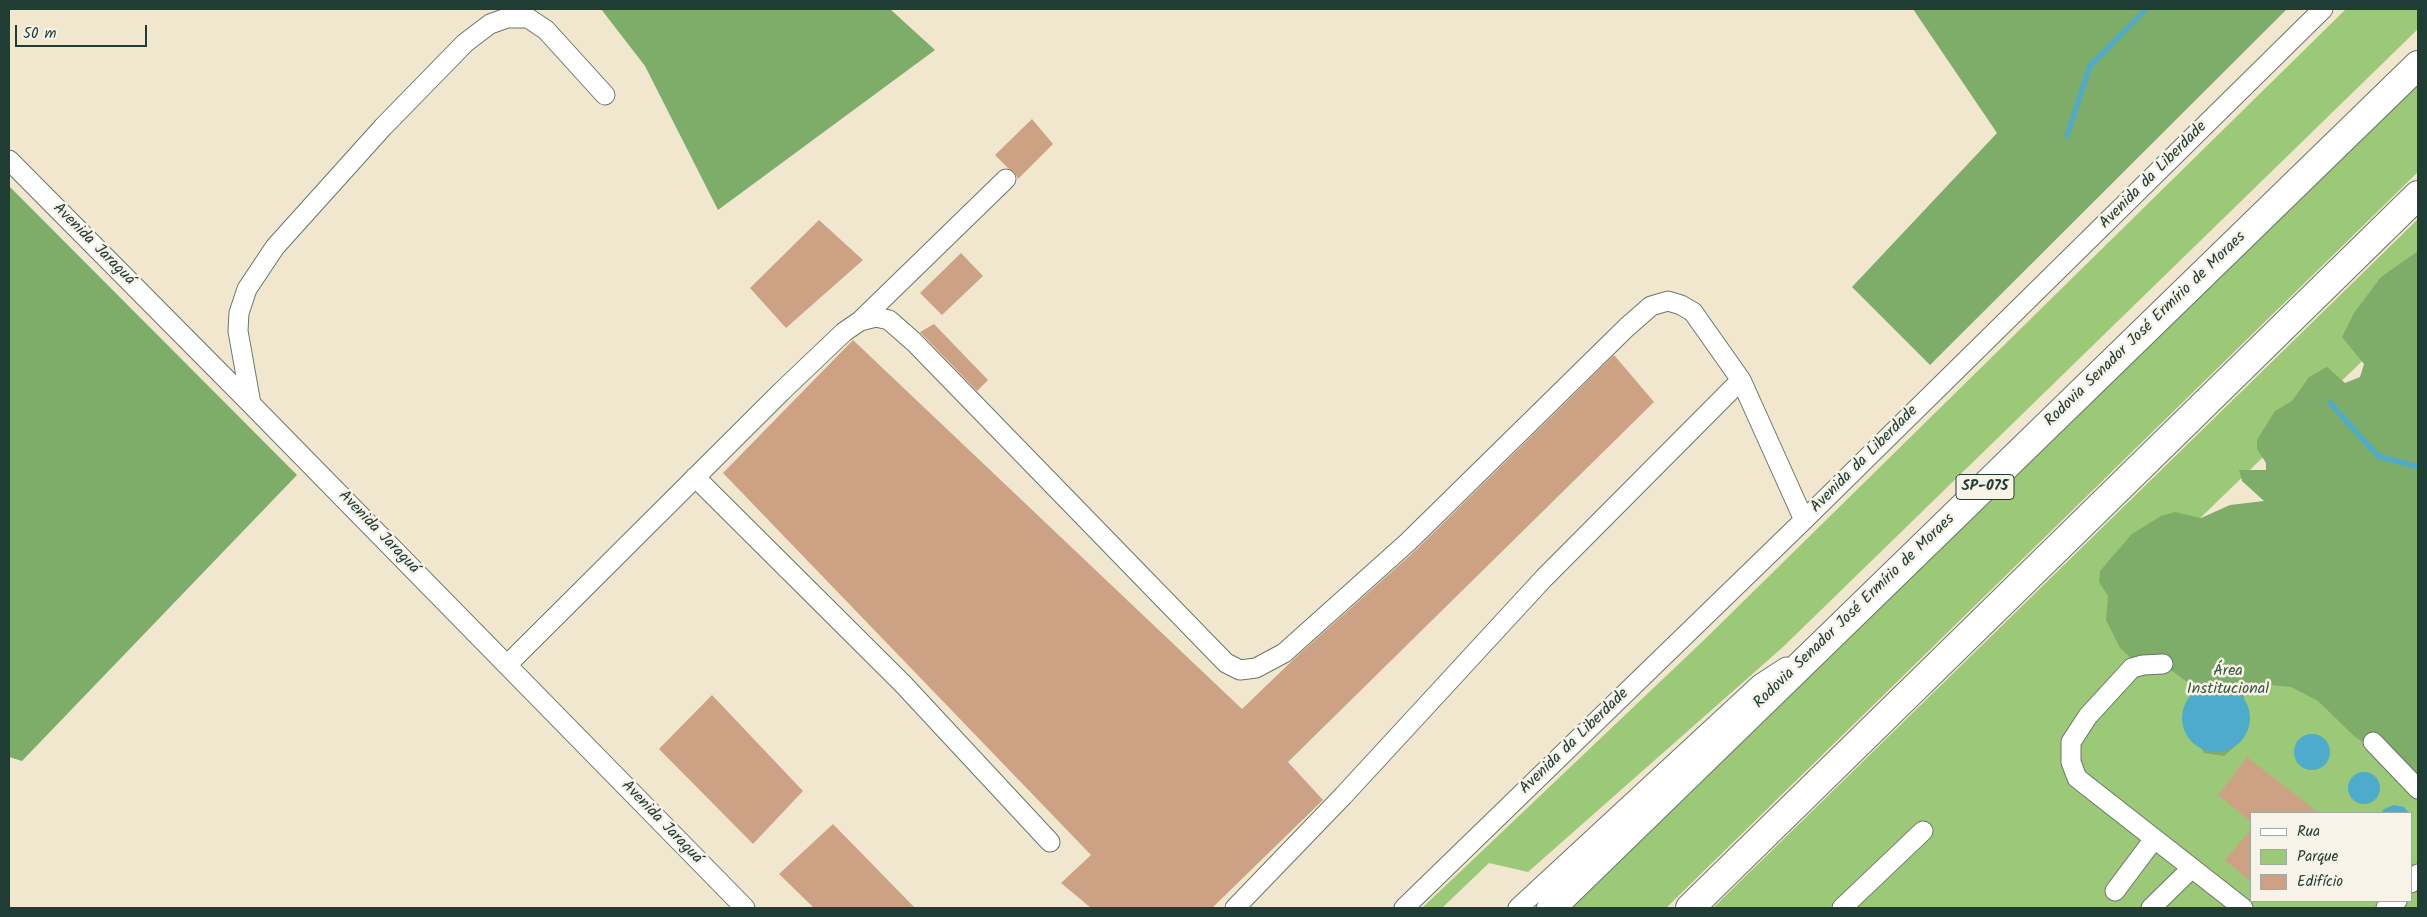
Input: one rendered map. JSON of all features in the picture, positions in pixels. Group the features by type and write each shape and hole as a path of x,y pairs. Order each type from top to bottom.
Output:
{"highway":[{"name":"Rodovia Senador José Ermírio de Moraes","path":"1551,908 2418,65"},
{"path":"1690,908 2418,195"}],"street":[{"name":"Avenida da Liberdade","path":"1404,908 1804,520 2323,9"},
{"path":"251,404 238,331 238,313 246,289 275,247 382,128 465,43 490,24 507,18 528,18 546,30 605,96"},
{"name":"Avenida Jaraguá","path":"9,160 745,908"},
{"path":"507,665 695,477 844,332 860,321 1006,179"},
{"path":"860,321 876,317 889,320 914,342 1226,664 1240,670 1256,668 1284,653 1408,542 1626,326 1651,306 1668,301 1680,304 1693,312 1741,380 1804,520"},
{"path":"1235,908 1336,803 1544,578 1741,380"},
{"path":"695,477 903,684 1050,842"},
{"path":"1518,908 1760,684 1832,635"},
{"path":"2163,664 2143,665 2132,668 2088,716 2071,742 2071,762 2077,778 2243,908"},
{"path":"2373,742 2418,788"},
{"path":"1842,908 1923,831"},
{"path":"2115,891 2154,839"},
{"path":"2151,908 2192,868"}],"green space":[{"path":"601,9 890,9 935,50 718,210 645,66"},
{"path":"1913,9 2287,9 1930,365 1852,287 1997,133"},
{"path":"2346,9 2418,9 2418,29 1783,647 1528,872 1489,863 1442,908 1422,908 1704,640"},
{"path":"2418,77 2418,172 1666,908 1566,908"},
{"path":"9,186 297,475 22,761 9,757"},
{"name":"Área Institucional","path":"2418,219 2418,307 2192,526 2418,605 2418,908 1713,908"},
{"path":"2418,251 2418,790 2391,761 2354,736 2318,701 2291,687 2261,684 2248,687 2244,696 2246,727 2240,742 2224,756 2204,753 2193,731 2198,690 2171,670 2130,657 2120,648 2106,620 2108,596 2099,582 2100,571 2132,534 2161,516 2175,512 2201,518 2230,505 2264,501 2242,481 2239,470 2266,470 2266,463 2257,449 2257,440 2275,411 2292,401 2309,377 2327,367 2345,383 2360,377 2364,364 2342,337 2354,313 2381,277"}],"water":[{"path":"2209,684 2223,684 2235,689 2245,699 2250,711 2250,725 2245,737 2235,747 2223,752 2209,752 2197,747 2187,737 2182,725 2182,711 2187,699 2197,689"},
{"path":"2312,734 2319,735 2325,739 2329,745 2329,759 2325,765 2319,769 2312,770 2305,769 2299,765 2295,759 2294,752 2295,745 2299,739 2305,735"},
{"path":"2364,772 2376,776 2380,788 2376,800 2364,804 2352,800 2348,788 2352,776"},
{"path":"2394,805 2404,807 2408,812 2382,812"}],"building":[{"path":"1032,119 1053,144 1018,179 1014,172 995,155"},
{"path":"819,220 863,260 786,328 750,288"},
{"path":"961,253 983,276 942,315 920,293"},
{"path":"934,324 988,380 977,391 920,332"},
{"path":"853,340 1242,709 1296,657 1416,550 1614,355 1654,402 1288,762 1323,800 1212,908 1091,908 1061,883 1091,855 723,473"},
{"path":"712,695 803,791 753,844 659,749"},
{"path":"2247,757 2318,812 2250,812 2250,821 2218,795"},
{"path":"833,824 915,908 814,908 779,874"},
{"path":"2250,830 2250,881 2225,860"}],"waterway":[{"path":"2067,136 2090,66 2146,9"},
{"path":"2330,403 2378,456 2418,467"}]}
